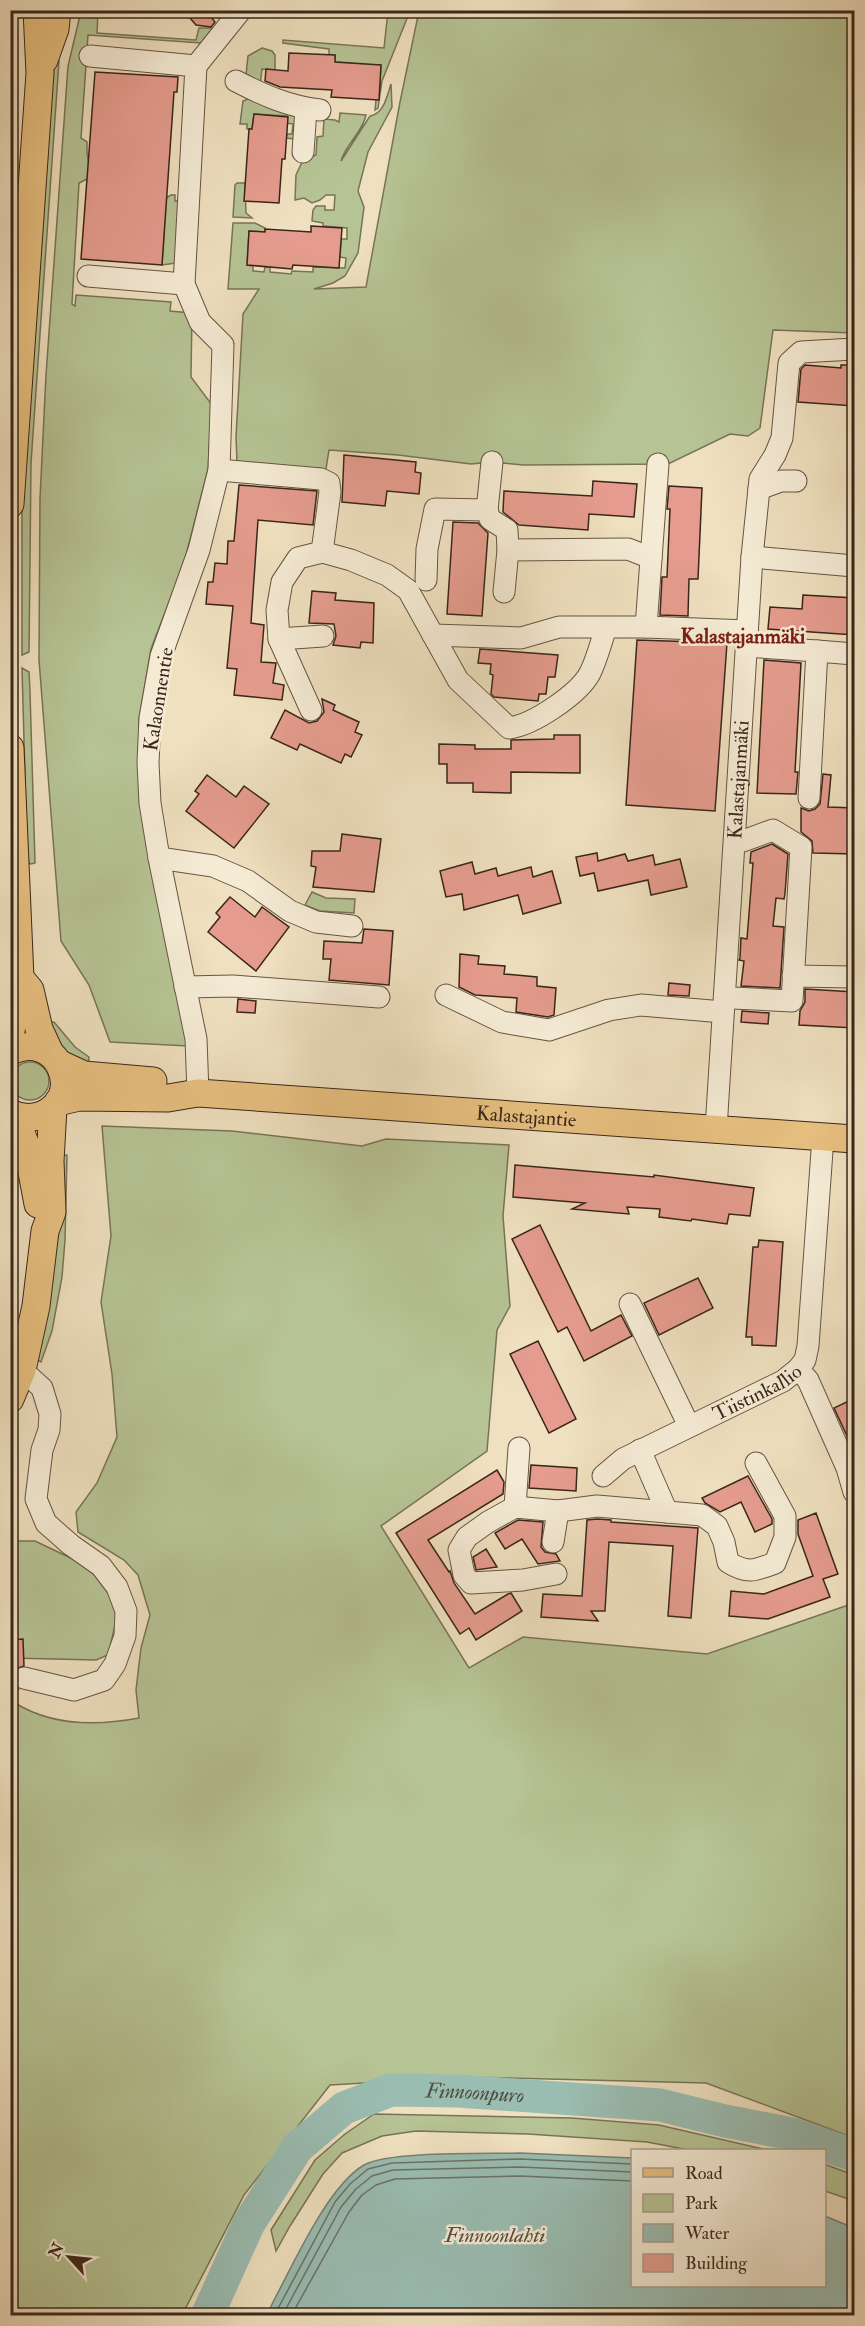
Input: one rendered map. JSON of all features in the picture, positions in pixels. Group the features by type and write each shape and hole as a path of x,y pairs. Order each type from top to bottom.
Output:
{"main road":[{"path":"10,504 39,73 37,10"},
{"path":"39,73 55,28 57,10"},
{"path":"10,748 14,914 20,978 14,993 15,1015 10,1037"},
{"path":"10,1399 22,1370 36,1306 45,1231 52,1212 50,1161 56,1105 62,1095 64,1079 39,1029 30,990 20,978"},
{"name":"Kalastajantie","path":"10,1052 24,1047 34,1047 84,1075 170,1083 198,1093"},
{"name":"Kalastajantie","path":"12,1114 35,1117 56,1105 78,1097 168,1098 198,1093 855,1139"},
{"path":"12,1114 28,1151 39,1212 45,1231"}],"street":[{"path":"88,276 184,284 196,66 241,10"},
{"path":"90,56 196,66"},
{"path":"236,81 277,100 313,109 303,152"},
{"name":"Kalaonnentie","path":"184,284 200,322 223,345 219,470 200,550 161,656 150,718 148,763 150,803 159,858 196,1039 198,1093"},
{"name":"Kalastajanmäki","path":"716,1129 728,1005 746,638 760,479 775,455 782,438 789,363 801,352 855,349"},
{"path":"492,462 487,510 490,519 507,530 508,550 504,592"},
{"path":"646,627 658,464"},
{"path":"219,470 321,479 329,483 330,492 322,552"},
{"path":"759,489 781,481 796,481"},
{"path":"426,580 427,549 435,509 487,510"},
{"path":"508,550 628,549 651,558"},
{"path":"312,710 279,639 277,610 282,582 298,558 322,552 351,560 387,575 408,590 458,680 509,728 529,721 555,706 585,680 591,670 606,628"},
{"path":"752,557 855,566"},
{"path":"433,635 520,638 559,627 646,627 746,638 817,651 855,654"},
{"path":"279,639 323,636"},
{"path":"809,798 817,651"},
{"path":"446,994 502,1022 549,1030 609,1010 641,1005 728,1005 792,1001 801,847 773,830 743,841"},
{"path":"159,858 213,866 248,881 291,911 316,922 352,926"},
{"path":"793,976 855,977"},
{"path":"185,987 233,986 379,998"},
{"name":"Tiistinkallio","path":"603,1476 623,1459 640,1450 783,1381 805,1360 808,1346 823,1137"},
{"path":"630,1304 689,1426"},
{"path":"798,1369 808,1380 847,1468 855,1492"},
{"path":"22,1370 42,1388 50,1414 49,1430 42,1450 36,1499 46,1523 71,1545 101,1566 117,1587 126,1611 125,1636 116,1664 104,1680 74,1690 24,1678"},
{"path":"515,1507 519,1448"},
{"path":"640,1450 667,1512"},
{"path":"556,1574 523,1580 471,1583 464,1575 459,1550 467,1537 488,1521 515,1507 558,1511 597,1506 702,1515 717,1527 724,1542 728,1562 742,1571 758,1569 774,1563 785,1537 785,1516 756,1463"},
{"path":"553,1542 558,1511"}],"green space":[{"path":"81,11 98,11 97,33 196,40 199,28 213,28 201,43 88,35 81,138 87,142 92,179 79,183 72,304 75,306 76,295 171,302 170,311 192,313 191,377 212,405 208,469 184,563 151,649 139,719 139,781 188,1046 110,1042 89,985 61,941 39,660 40,498 46,375 68,66"},
{"path":"388,11 410,11 382,81 378,108 375,110 376,100 379,99 381,65 352,67 352,63 335,62 335,55 329,55 329,49 283,43 283,40 384,48"},
{"path":"419,11 854,11 854,333 773,330 760,428 748,436 730,434 668,464 523,465 492,462 471,464 329,450 326,469 237,462 236,437 243,314 259,289 228,289 233,223 255,223 265,228 265,232 249,231 247,265 253,266 253,271 264,272 265,267 270,267 270,272 291,274 292,271 313,272 313,267 345,268 346,258 340,257 341,239 347,239 347,228 323,226 323,223 312,221 313,210 316,206 325,206 325,210 334,210 335,195 326,195 312,203 304,198 295,200 296,175 303,160 316,155 317,137 323,136 324,119 339,122 340,113 366,115 341,161 370,116 375,115 382,108 391,84 392,107 368,152 358,191 364,207 358,253 345,276 333,283 314,289 366,287"},
{"path":"262,48 272,51 275,55 275,70 262,69 260,86 246,75 248,56"},
{"path":"53,61 59,61 31,463 29,652 22,655 22,475"},
{"path":"252,97 289,110 298,119 294,139 286,138 287,134 292,134 293,124 287,123 287,116 254,114 252,129 247,129 247,124 240,124 243,101"},
{"path":"237,183 245,183 246,213 252,218 233,217"},
{"path":"175,195 175,201 181,201 176,263 162,265 166,198"},
{"path":"22,668 29,672 30,692 35,863 31,864 27,850"},
{"path":"312,892 326,898 355,899 354,913 320,911 305,905"},
{"path":"54,1022 75,1047 89,1057 88,1069 65,1053 48,1023"},
{"path":"30,1062 43,1068 49,1081 43,1094 30,1100 17,1094 11,1081 17,1068"},
{"path":"102,1126 232,1131 362,1146 386,1139 509,1145 503,1216 510,1306 497,1330 487,1451 381,1526 469,1668 523,1637 707,1654 854,1603 854,2138 706,2083 470,2077 330,2085 244,2195 182,2315 11,2315 11,1707 15,1703 44,1716 75,1722 123,1721 139,1718 136,1690 141,1648 150,1615 138,1575 124,1560 78,1532 76,1512 97,1483 117,1437 112,1374 101,1302 111,1236"},
{"path":"67,1155 62,1277 52,1331 41,1362 35,1359 57,1156"},
{"path":"11,1541 35,1541 77,1561 93,1573 111,1597 117,1617 108,1655 96,1660 11,1658"},
{"path":"374,2114 572,2118 659,2125 763,2149 684,2149 647,2142 528,2134 416,2131 382,2136 342,2153 323,2174 276,2251 271,2230 315,2160 345,2134"},
{"path":"826,2165 854,2175 854,2201 826,2191"}],"water":[{"name":"Finnoonlahti","path":"520,2153 631,2158 631,2287 826,2287 826,2216 854,2228 854,2315 267,2315 325,2207 351,2175 364,2165 394,2157"}],"building":[{"path":"183,10 212,10 211,17 215,22 211,27 196,25"},
{"path":"289,53 335,55 335,62 381,65 379,100 331,97 332,90 280,87 265,81 266,69 288,71"},
{"path":"95,72 178,77 177,92 174,92 162,265 81,259"},
{"path":"254,114 288,117 279,203 244,201 249,129 252,129"},
{"path":"311,226 342,228 339,268 293,265 292,269 247,265 249,231 265,232 265,229 311,232"},
{"path":"805,365 841,368 841,365 855,365 855,406 798,402 801,369"},
{"path":"344,455 416,462 415,472 421,473 419,494 387,491 385,506 342,502"},
{"path":"593,481 637,484 634,517 589,514 588,530 519,525 503,512 504,491 592,496"},
{"path":"239,485 317,491 313,525 258,520 251,623 264,625 261,662 276,663 273,683 284,685 282,700 234,695 237,669 227,668 233,606 206,604 208,582 213,582 215,563 227,564 228,541 234,541"},
{"path":"669,486 702,488 698,579 689,579 688,616 660,615 662,577 667,577"},
{"path":"453,522 478,523 488,533 482,616 447,614"},
{"path":"312,591 336,593 335,600 374,603 373,643 361,642 360,648 333,645 336,636 334,624 309,623"},
{"path":"803,595 855,598 855,635 768,629 770,607 802,609"},
{"path":"637,640 727,643 715,811 626,805"},
{"path":"480,649 558,655 555,677 548,677 546,694 539,694 538,701 494,697 491,694 493,675 490,674 491,664 478,663"},
{"path":"764,660 801,663 795,772 798,772 796,794 757,793"},
{"path":"322,699 335,705 333,710 359,722 355,732 362,735 351,757 345,754 341,763 300,744 297,750 271,738 285,710 309,723 317,721 324,712"},
{"path":"554,735 580,735 580,773 511,772 511,793 473,792 473,783 447,783 447,764 439,764 439,744 475,745 475,749 511,749 511,740 554,739"},
{"path":"823,774 831,775 828,807 855,808 855,854 813,853 812,841 801,832 801,808 809,811 820,804"},
{"path":"207,775 236,797 244,786 269,804 234,848 186,811 199,794 195,791"},
{"path":"342,834 381,839 374,892 313,887 316,867 311,866 312,851 340,851"},
{"path":"772,844 788,854 784,899 776,898 773,926 784,927 780,988 741,986 744,961 739,960 741,938 747,939 753,863 750,863 751,852"},
{"path":"597,853 598,861 625,854 628,861 653,855 655,865 680,859 687,887 651,895 648,880 598,891 594,873 580,876 576,857"},
{"path":"472,862 475,874 496,868 498,876 531,867 533,877 552,871 561,903 523,914 518,895 464,910 462,894 446,897 440,871"},
{"path":"230,897 255,917 262,907 289,927 256,971 208,932 220,917 216,913"},
{"path":"364,929 393,931 389,985 329,980 331,959 323,959 324,941 362,943"},
{"path":"460,954 479,956 478,964 505,966 504,974 537,977 537,986 556,988 554,1015 548,1017 516,1012 517,998 475,995 459,987"},
{"path":"669,983 690,985 689,996 668,995"},
{"path":"805,989 855,992 855,1028 799,1025 800,1011 805,1002"},
{"path":"238,999 256,1001 255,1013 237,1012"},
{"path":"742,1011 769,1013 768,1024 741,1022"},
{"path":"515,1165 654,1177 654,1175 754,1188 750,1216 729,1214 727,1224 659,1217 660,1209 627,1207 629,1214 572,1209 585,1203 513,1197"},
{"path":"540,1225 591,1331 621,1315 632,1336 584,1361 567,1327 558,1332 512,1239"},
{"path":"759,1240 783,1242 776,1346 752,1345 752,1337 746,1337 753,1247 758,1247"},
{"path":"698,1278 713,1308 659,1335 644,1303"},
{"path":"538,1341 576,1419 549,1433 510,1354"},
{"path":"855,1398 855,1453 834,1408"},
{"path":"531,1465 577,1468 576,1491 529,1488"},
{"path":"497,1470 504,1482 503,1494 428,1540 450,1571 454,1583 475,1614 511,1593 522,1611 476,1640 469,1628 460,1634 396,1533"},
{"path":"748,1476 772,1519 772,1524 755,1532 741,1502 720,1512 705,1503 702,1498"},
{"path":"816,1513 838,1574 823,1579 830,1597 768,1619 729,1616 731,1591 764,1594 813,1576 798,1534 798,1520"},
{"path":"518,1520 543,1522 541,1547 545,1552 556,1554 560,1561 538,1564 522,1539 505,1549 495,1533"},
{"path":"587,1520 698,1528 691,1618 668,1616 673,1546 609,1542 605,1611 591,1611 598,1621 541,1617 543,1594 582,1596"},
{"path":"486,1549 497,1567 476,1570 473,1557"},
{"path":"23,1639 24,1666 15,1669 12,1674 12,1682 18,1689 10,1689 10,1640"}],"waterway":[{"name":"Finnoonpuro","path":"207,2316 249,2223 297,2148 344,2108 391,2090 458,2091 660,2105 792,2134 854,2155"}],"district":[{"name":"Kalastajanmäki","path":"743,636"}]}
